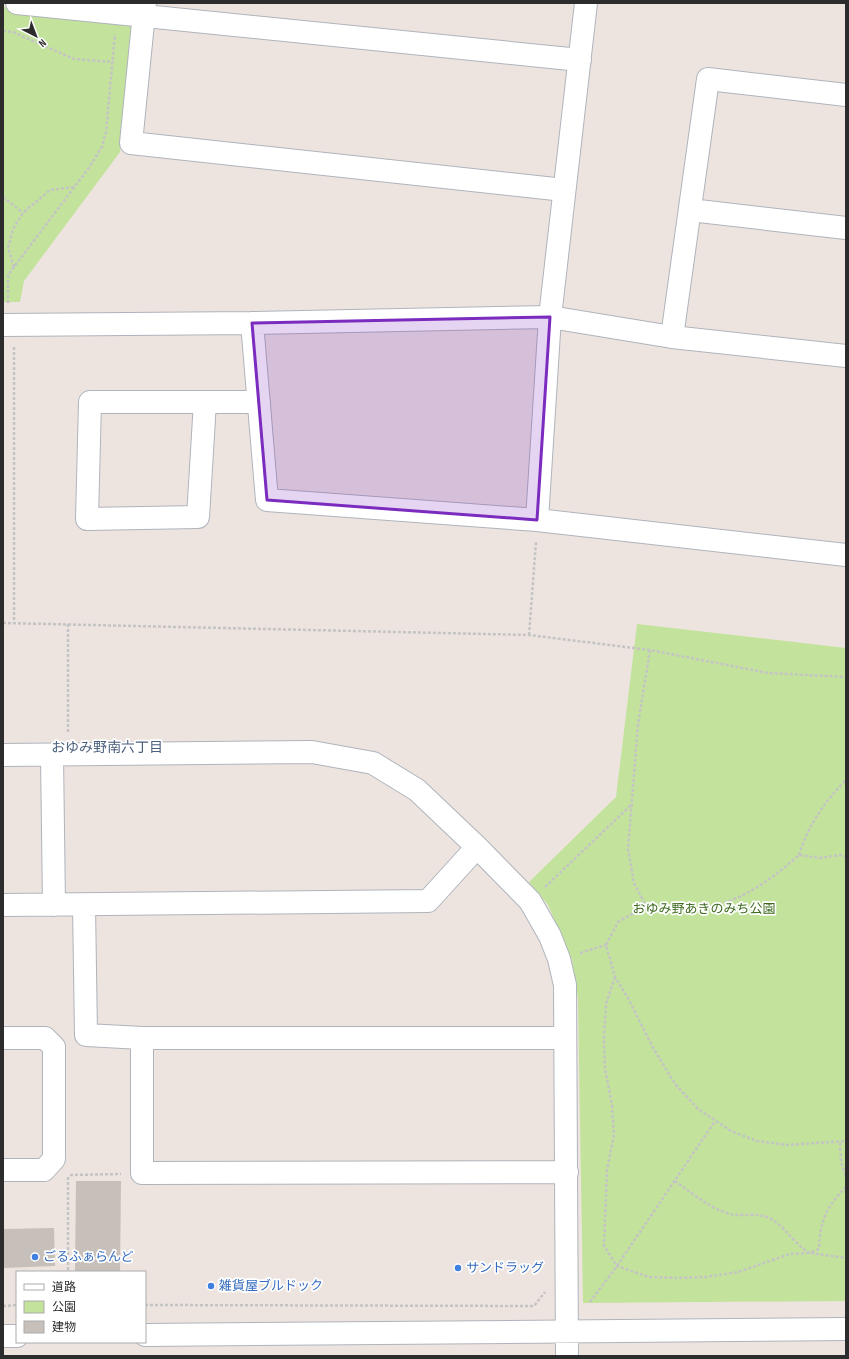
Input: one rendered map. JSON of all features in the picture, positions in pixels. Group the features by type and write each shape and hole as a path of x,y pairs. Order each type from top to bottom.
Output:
{"street":[{"path":"17,3 117,13 144,10 580,60"},
{"path":"537,520 550,317 586,3"},
{"path":"144,10 131,143 564,190"},
{"path":"672,337 708,79 846,95"},
{"path":"690,210 846,228"},
{"path":"8,325 252,323 550,317 672,337 846,356"},
{"path":"252,323 267,500 537,520 846,555"},
{"path":"205,402 198,517 87,519 90,402 205,402 259,402"},
{"path":"3,755 312,752 373,764 417,790 477,847 530,901 550,936 559,959 565,985 567,1356"},
{"path":"52,755 54,905"},
{"path":"3,905 428,901 477,847"},
{"path":"84,905 86,1035 142,1038 565,1038"},
{"path":"3,1038 45,1038 54,1046 54,1159 44,1170 3,1170"},
{"path":"142,1038 142,1173 567,1172"},
{"path":"146,1335 846,1329"},
{"path":"3,1336 16,1336"}],"path":[{"path":"14,623 7,300 8,276 102,147 106,132 117,13"},
{"path":"3,31 14,32 74,59 113,62"},
{"path":"14,267 8,248 13,229 23,213 50,190 74,187"},
{"path":"3,197 23,213"},
{"path":"529,636 537,520"},
{"path":"3,623 529,636 650,650 768,673 846,676"},
{"path":"646,906 634,883 628,849 638,725 650,650"},
{"path":"846,780 828,798 805,835 799,855 761,885 736,900 701,909 666,911 646,906 618,922 606,945 615,977 628,998 652,1046 675,1084 698,1109 731,1131 757,1141 787,1145 840,1143 846,1141"},
{"path":"530,901 632,804"},
{"path":"799,855 820,858 840,855 846,857"},
{"path":"559,959 606,945"},
{"path":"615,977 606,1004 604,1039 605,1068 612,1104 614,1135 607,1170 604,1246 617,1266 649,1277 704,1277 738,1272 790,1254 810,1253 846,1258"},
{"path":"589,1302 617,1266 715,1121"},
{"path":"840,1143 841,1162 846,1177"},
{"path":"68,1175 142,1173"},
{"path":"675,1181 713,1208 741,1216 758,1215 768,1217 783,1226 802,1249 810,1253"},
{"path":"810,1253 819,1249 820,1231 826,1213 833,1201 846,1187"},
{"path":"146,1305 534,1306 546,1291"},
{"path":"3,1306 16,1306"}],"highlighted area":[{"path":"550,317 537,520 267,500 252,323"}],"green space":[{"path":"3,7 136,21 120,152 24,281 20,302 3,302"},
{"name":"おゆみ野あきのみち公園","path":"637,624 846,648 846,1301 583,1303 578,999 572,960 548,905 529,882 616,797"}],"building":[{"path":"76,1181 121,1181 120,1271 75,1271"},
{"path":"54,1228 55,1266 3,1268 3,1229"}],"place":[{"name":"ごるふぁらんど","path":"35,1257"},
{"name":"サンドラッグ","path":"458,1268"},
{"name":"雑貨屋ブルドック","path":"211,1286"}],"district":[{"name":"おゆみ野南六丁目","path":"107,747"}]}
